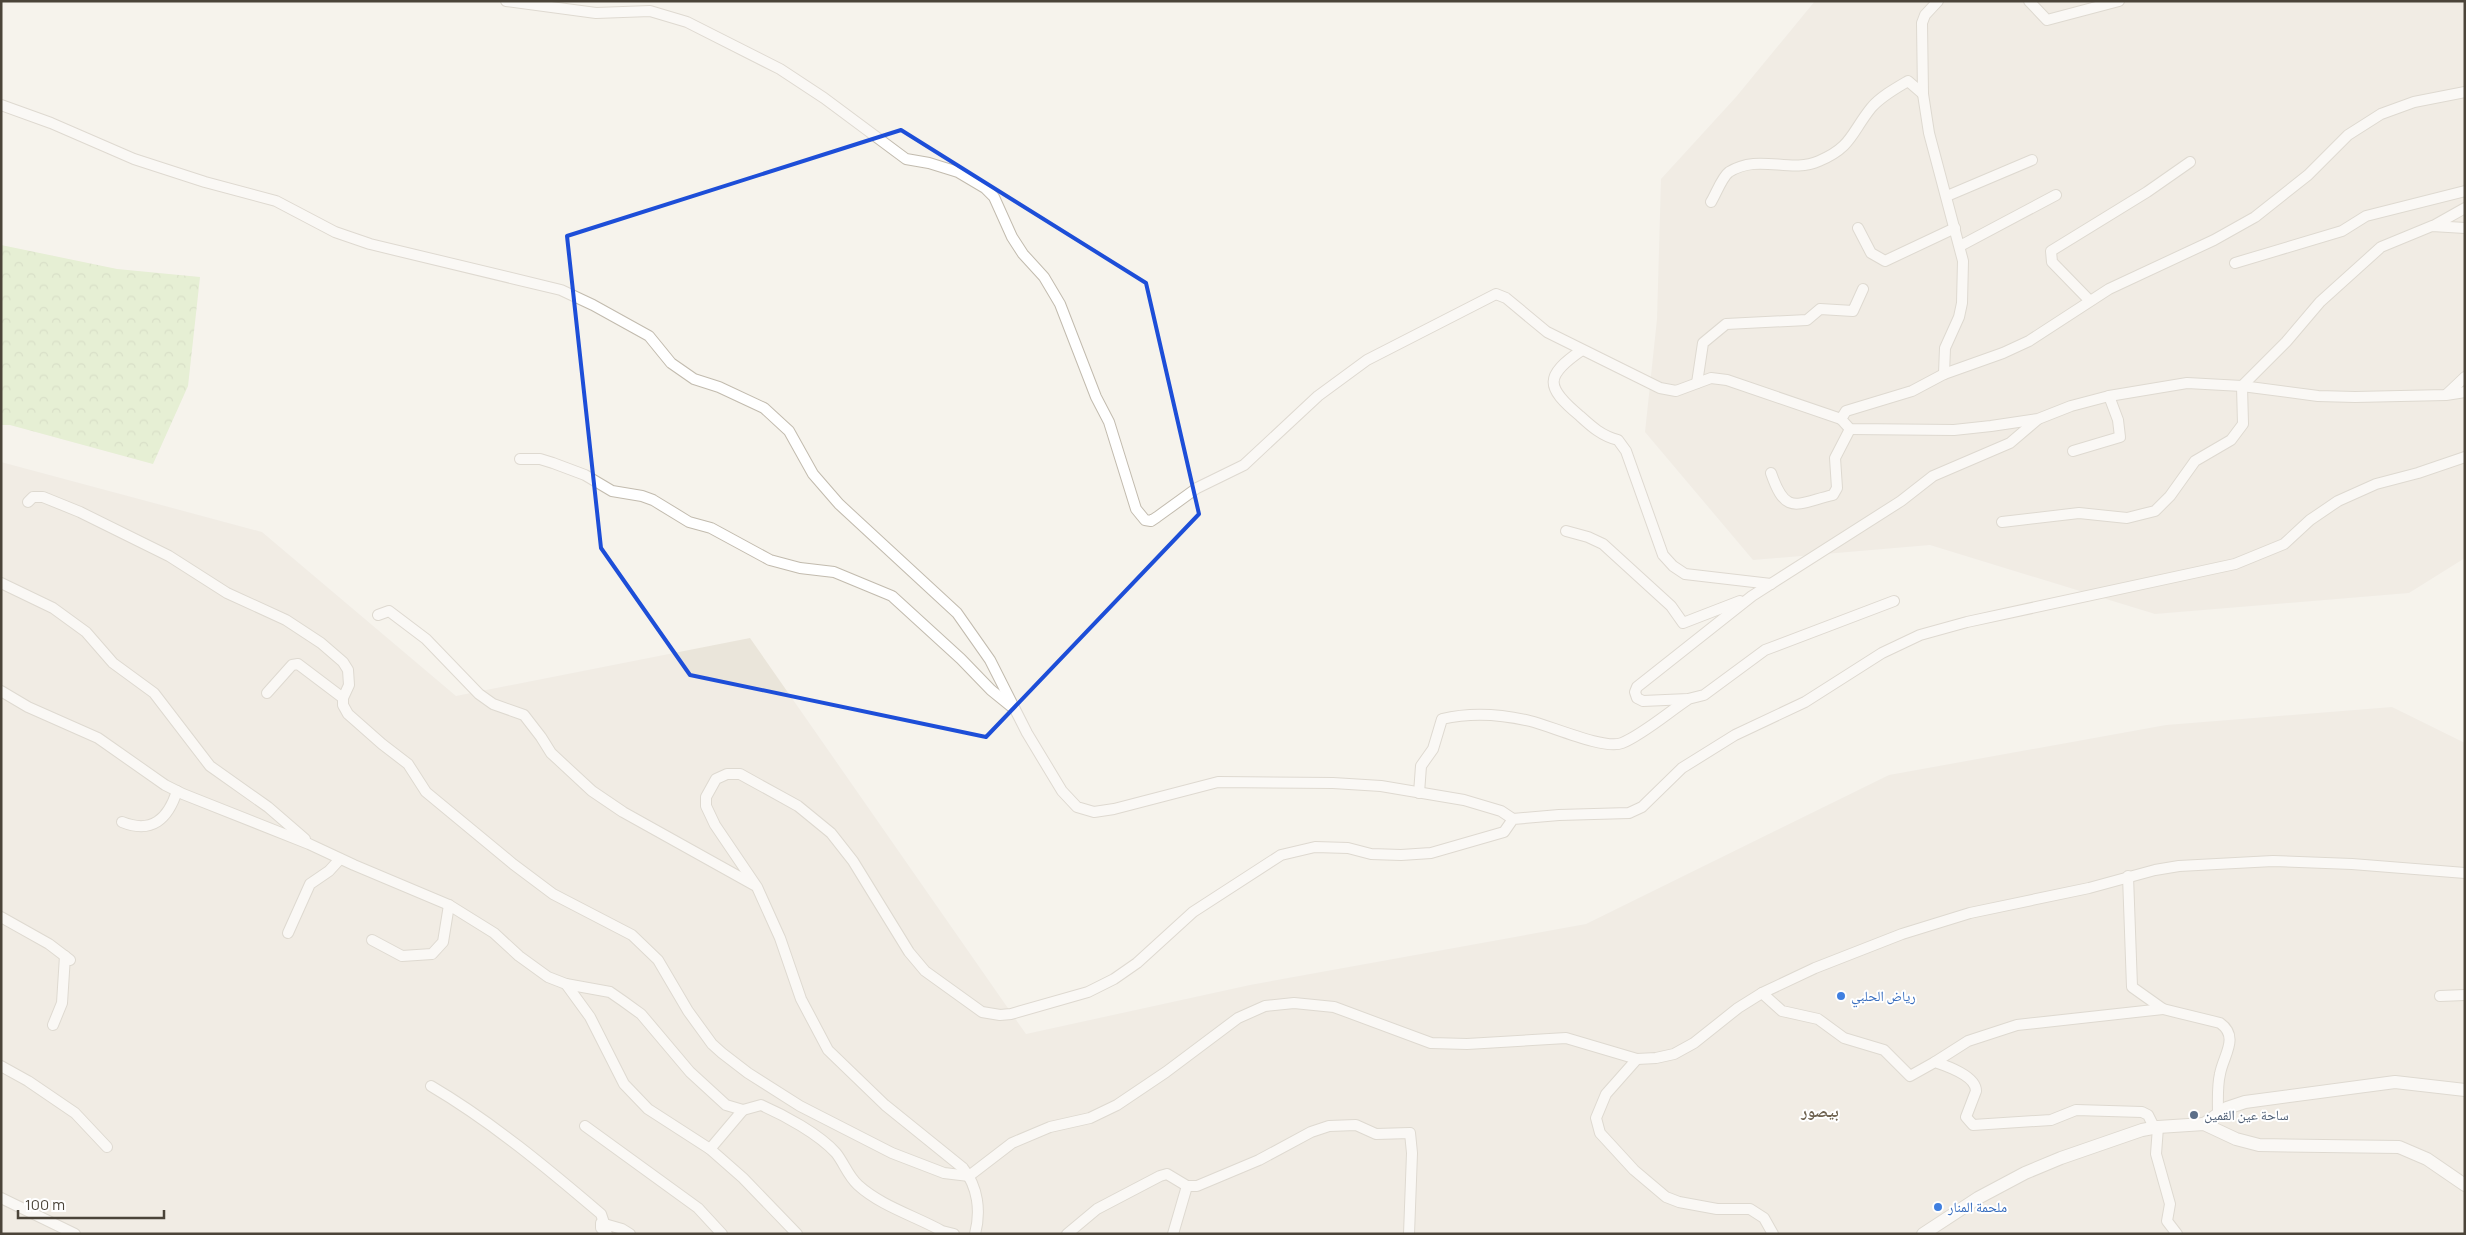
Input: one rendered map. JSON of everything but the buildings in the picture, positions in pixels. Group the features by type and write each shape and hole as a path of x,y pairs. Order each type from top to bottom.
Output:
{"street":[{"path":"506,1 596,13 650,11 688,22 780,69 824,98 906,159 929,163 958,172 985,188 994,197 1012,238 1023,254 1044,276 1060,304 1096,397 1109,422 1136,509 1145,520 1151,521 1197,488 1244,464 1318,396 1367,360 1496,294 1506,298 1547,332 1660,388 1676,391 1711,378 1727,380 1841,419 1850,429 1954,430 2038,419 2071,406 2109,396 2188,383 2242,386 2318,396 2383,398 2446,395 2465,392"},
{"path":"1944,374 1945,348 1959,317 1962,303 1963,261 1929,133 1923,94 1922,23 1934,5 1948,1"},
{"path":"2029,1 2047,20 2119,1"},
{"path":"1711,202 1728,173 1756,162 1789,165 1817,162 1842,150 1872,107 1908,81 1923,94"},
{"path":"1841,419 1846,411 1912,391 1944,374 2003,353 2029,341 2108,289 2214,240 2255,217 2308,175 2348,136 2381,114 2414,102 2465,92"},
{"path":"1,105 134,159 206,182 276,201 335,232 370,244 561,290 593,305 649,336 671,363 694,379 719,387 764,408 790,431 813,474 832,496 957,613 990,660 1015,709 1062,791 1077,807 1094,812 1114,809 1218,782 1334,783 1381,786 1480,804 1501,810 1513,819 1629,812 1642,807 1682,768 1735,735 1805,702 1882,653 1920,634 1967,622 2235,564 2284,544 2310,520 2338,501 2376,484 2418,473 2465,457"},
{"path":"1947,196 2032,160"},
{"path":"2090,302 2052,262 2051,251 2147,192 2190,162"},
{"path":"2235,263 2342,231 2366,216 2465,191"},
{"path":"1960,246 2056,195"},
{"path":"2002,522 2079,513 2127,518 2155,511 2170,496 2195,461 2232,440 2243,424 2242,386 2286,342 2320,302 2381,247 2432,226 2465,208"},
{"path":"2432,226 2465,228"},
{"path":"1858,228 1871,254 1885,261 1955,228"},
{"path":"1697,384 1703,343 1726,324 1807,320 1820,309 1853,311 1863,289"},
{"path":"1582,350 1558,368 1554,382 1557,395 1604,437 1618,440 1626,451 1663,555 1673,566 1685,574 1771,584"},
{"path":"2446,395 2465,377"},
{"path":"2073,451 2120,437 2118,420 2109,396"},
{"path":"1688,699 1643,701 1637,698 1635,692 1637,687 1752,596 1901,500 1933,476 2010,443 2038,419"},
{"path":"1771,473 1782,500 1790,503 1833,495 1838,488 1835,458 1850,429"},
{"path":"520,459 546,461 585,475 612,491 642,496 653,500 689,522 711,528 770,560 800,568 834,572 892,596 940,639 991,690 1015,709"},
{"path":"28,502 33,498 43,498 80,512 168,556 227,593 286,620 321,643 342,662 350,678 343,698 343,705 348,714 408,764 426,792 514,864 553,894 632,935 658,960 688,1011 712,1044 748,1073 800,1106 912,1163 944,1174 970,1176 1012,1143 1050,1127 1090,1118 1117,1104 1162,1075 1238,1018 1256,1008 1275,1004 1310,1003 1334,1007 1431,1043 1467,1044 1566,1038 1637,1059 1665,1057 1684,1049 1712,1030 1738,1008 1762,993 1815,968 1918,928 2006,904 2088,888 2128,876 2179,866 2263,861 2326,863 2465,874"},
{"path":"1566,531 1588,537 1602,544 1664,600 1683,623 1752,596"},
{"path":"1,583 53,608 86,632 113,663 154,693 167,707 210,766 268,806 309,844"},
{"path":"1419,793 1421,766 1433,749 1442,719 1462,714 1500,716 1530,721 1614,745 1631,738 1688,699 1711,691 1764,650 1894,601"},
{"path":"378,616 389,611 404,621 426,639 479,694 493,704 524,715 542,736 551,753 592,791 639,822 757,887"},
{"path":"268,693 292,665 298,664 343,698"},
{"path":"1,691 28,707 98,738 177,791 309,844 448,905 494,933 519,956 548,977 566,984 610,992 641,1014 709,1091 726,1105 743,1110 762,1106 815,1134 837,1155 847,1172 868,1193 881,1201 954,1234"},
{"path":"975,1234 977,1197 970,1176 948,1154 885,1105 828,1050 801,999 780,938 757,887 715,825 706,806 706,797 716,779 728,774 740,774 798,806 831,833 874,894 909,952 925,971 972,1007 982,1012 1000,1015 1088,992 1114,979 1137,963 1193,912 1281,855 1315,847 1348,848 1371,854 1431,853 1504,832 1513,819"},
{"path":"122,822 131,826 148,826 159,822 172,803 177,791"},
{"path":"288,933 310,884 329,871 340,859"},
{"path":"2128,876 2131,984 2137,992 2163,1008 2214,1020 2228,1031 2230,1046 2220,1074 2218,1114"},
{"path":"372,940 402,956 432,954 443,942 448,905"},
{"path":"1,918 49,944 67,958 62,1003 53,1025"},
{"path":"566,984 590,1017 624,1084 648,1109 710,1149 743,1178 797,1234"},
{"path":"1762,993 1771,1003 1787,1014 1818,1019 1844,1038 1884,1050 1910,1076 1968,1041 2016,1025 2163,1008"},
{"path":"2440,996 2465,995"},
{"path":"1637,1059 1606,1094 1596,1118 1600,1133 1634,1170 1666,1197 1679,1202 1718,1209 1750,1209 1764,1218 1773,1234"},
{"path":"1935,1062 1974,1082 1976,1090 1966,1113 1968,1120 1973,1125 2051,1120 2078,1110 2142,1112 2148,1115 2156,1127 2156,1154 2170,1204 2167,1221 2176,1234"},
{"path":"1,1066 28,1081 75,1113 107,1147"},
{"path":"2204,1124 2218,1114 2245,1102 2395,1082 2465,1090"},
{"path":"431,1086 464,1105 559,1178 601,1214 604,1222 630,1234"},
{"path":"710,1149 743,1110"},
{"path":"1923,1234 1978,1198 2025,1173 2061,1158 2156,1127 2204,1124 2236,1139 2259,1145 2399,1147 2427,1159 2465,1185"},
{"path":"585,1126 698,1208 722,1234"},
{"path":"1067,1234 1097,1209 1160,1176 1170,1176 1187,1186 1197,1186 1250,1164 1329,1126 1356,1126 1376,1134 1410,1133 1412,1153 1409,1234"},
{"path":"1173,1234 1187,1186"},
{"path":"1,1198 75,1234"},
{"path":"604,1222 600,1225 607,1234"}],"highlighted area":[{"path":"901,130 1146,283 1199,514 986,737 690,675 601,548 567,236"}],"shaded area":[{"path":"1815,1 2465,1 2465,558 2409,593 2155,614 1930,545 1753,560 1645,432 1657,319 1661,179 1736,97"},
{"path":"1,462 262,532 456,696 750,638 1026,1034 1250,985 1586,924 1889,775 2166,725 2392,707 2465,743 2465,1234 1,1234"}],"green space":[{"path":"1,245 117,269 200,277 188,386 153,464 10,425 1,425"}],"place":[{"name":"رياض الحلبي","path":"1841,996"},
{"name":"ساحة عين القمين","path":"2194,1115"},
{"name":"ملحمة المنار","path":"1938,1207"}],"district":[{"name":"بيصور","path":"1820,1111"}]}
